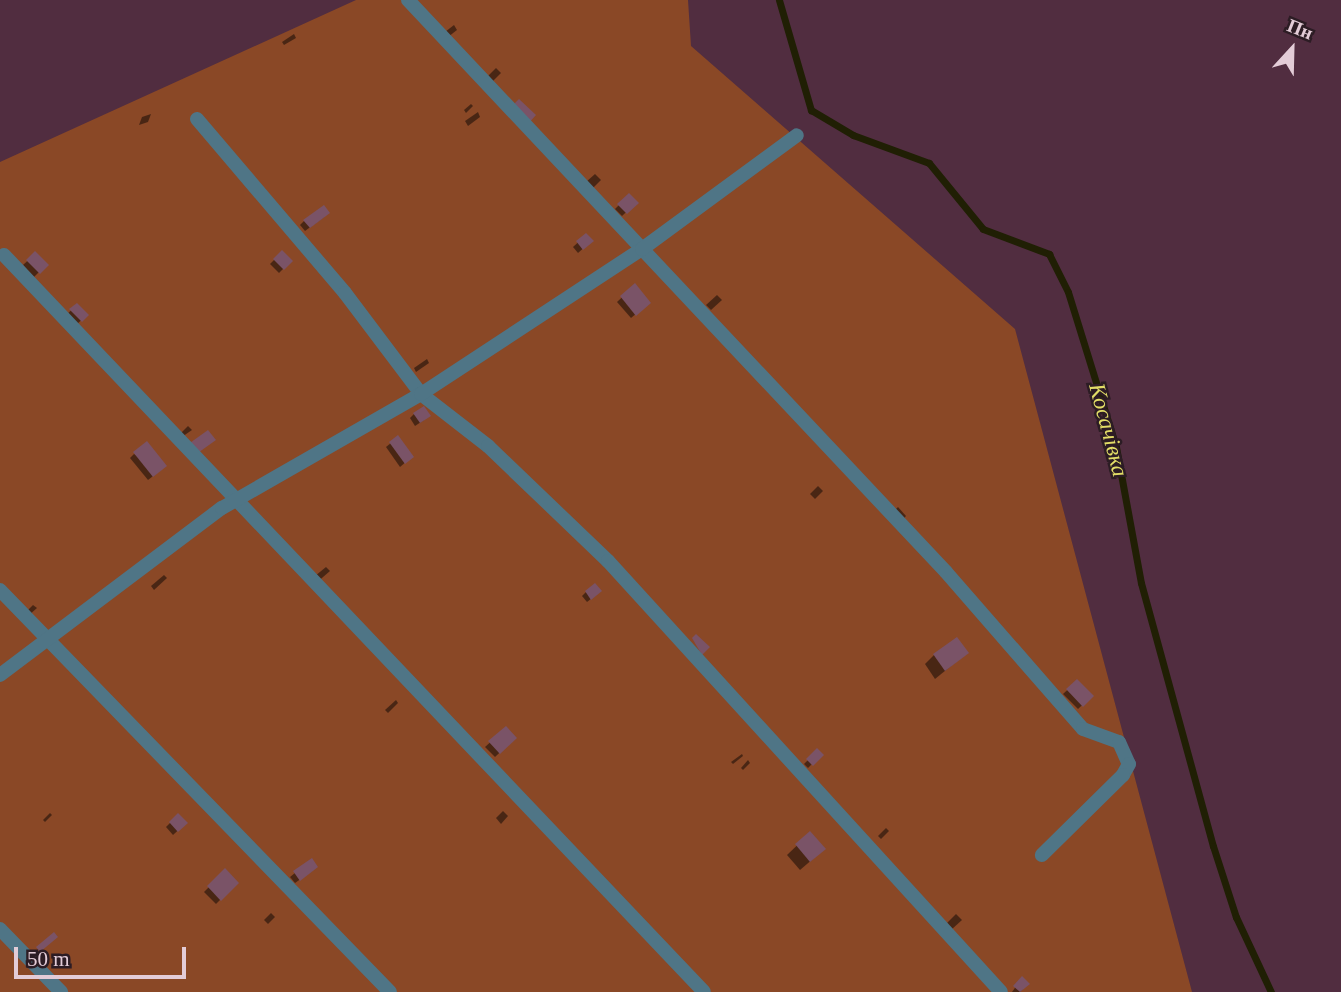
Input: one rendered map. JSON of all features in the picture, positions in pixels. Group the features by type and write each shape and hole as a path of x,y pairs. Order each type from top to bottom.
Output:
{"street":[{"path":"408,0 946,572 1083,729 1119,742 1129,764 1123,775 1042,855"},
{"path":"197,119 345,293 421,394 488,446 608,561 1001,992"},
{"path":"0,675 46,638 236,500 421,394 642,249 797,135"},
{"path":"4,255 704,992"},
{"path":"0,590 390,992"},
{"path":"0,929 61,992"}],"shaded area":[{"path":"356,0 688,0 691,46 1015,329 1192,992 0,992 0,162"}],"building":[{"path":"519,99 536,115 527,125 510,108"},
{"path":"629,193 639,203 627,214 617,204"},
{"path":"324,205 330,213 310,228 303,220"},
{"path":"586,233 594,241 583,250 576,241"},
{"path":"282,250 293,261 284,270 273,259"},
{"path":"35,251 49,265 40,274 26,260"},
{"path":"635,283 651,303 636,316 620,296"},
{"path":"77,303 89,315 82,322 69,309"},
{"path":"424,406 431,416 420,423 413,413"},
{"path":"208,430 216,440 195,455 187,445"},
{"path":"398,435 414,457 405,464 389,442"},
{"path":"147,441 167,466 153,477 133,452"},
{"path":"595,583 602,591 591,600 585,591"},
{"path":"696,634 710,647 702,655 692,638"},
{"path":"957,637 969,653 945,671 933,654"},
{"path":"1077,679 1094,696 1083,707 1066,689"},
{"path":"506,726 517,738 500,754 488,741"},
{"path":"817,748 824,755 813,766 806,759"},
{"path":"178,813 188,823 178,832 169,822"},
{"path":"810,831 826,849 810,862 795,844"},
{"path":"312,858 318,867 300,881 293,871"},
{"path":"225,868 239,883 221,901 207,886"},
{"path":"54,932 58,937 40,952 36,947"},
{"path":"1022,976 1030,984 1020,992 1013,986"}],"waterway":[{"name":"Косачівка","path":"779,0 811,110 853,135 929,163 983,229 1049,254 1068,292 1116,447 1141,583 1213,846 1236,917 1271,992"}]}
